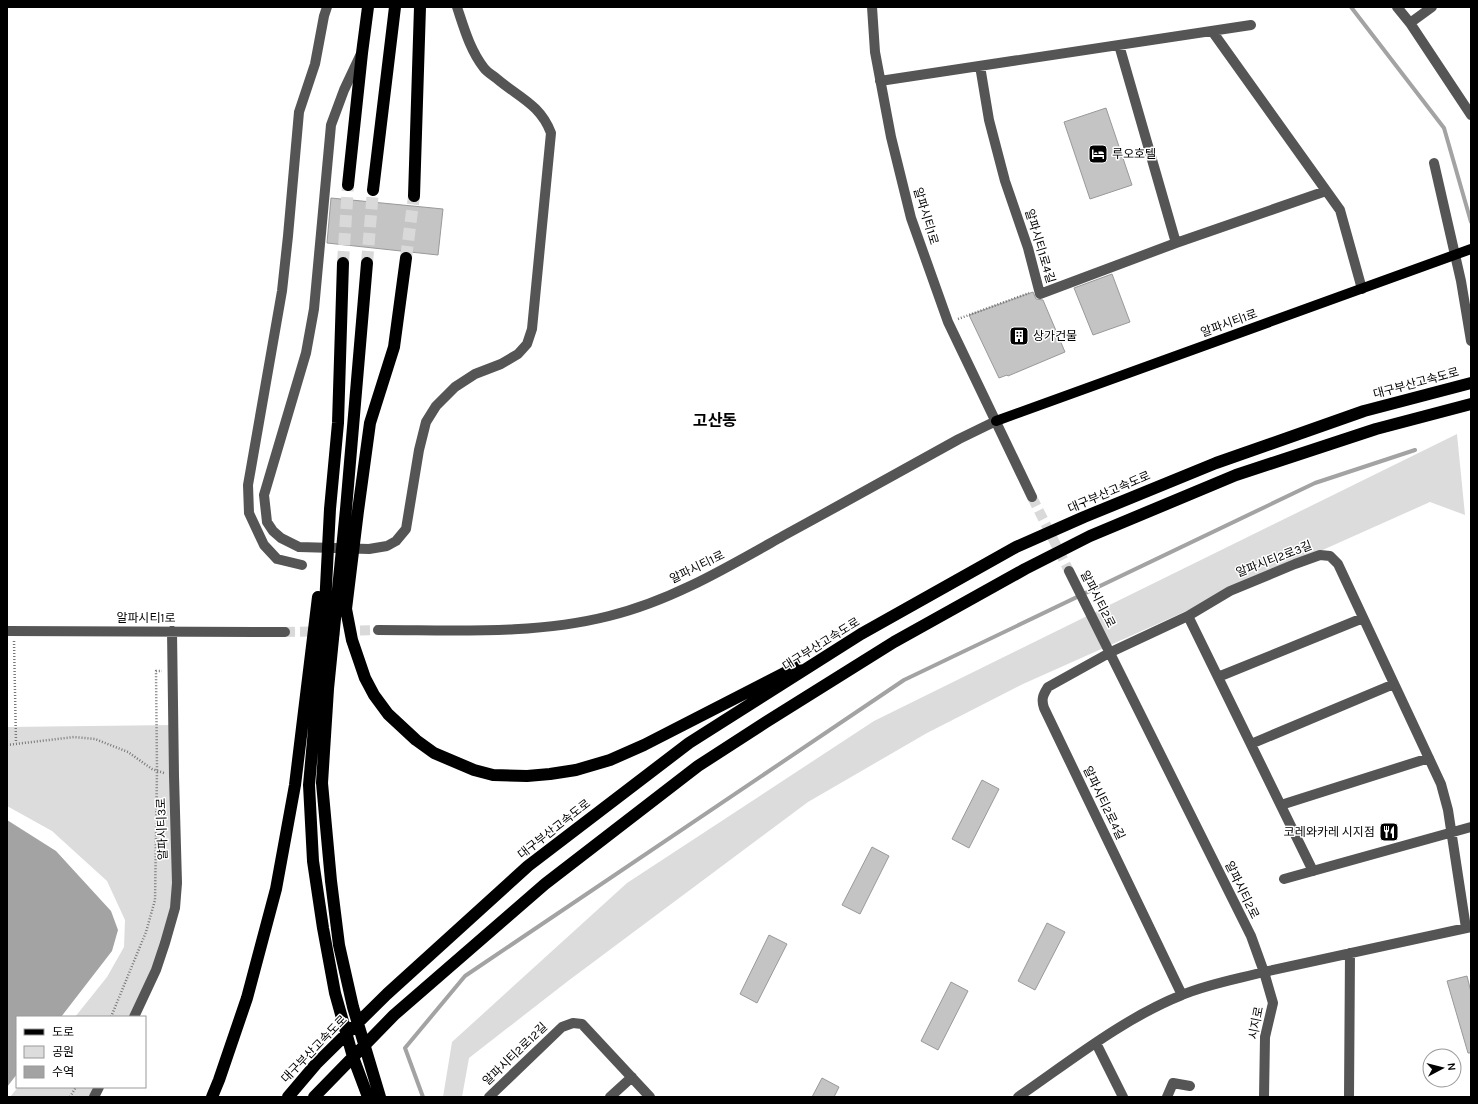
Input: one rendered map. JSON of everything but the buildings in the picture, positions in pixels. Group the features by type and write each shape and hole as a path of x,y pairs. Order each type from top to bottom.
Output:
{"highway":[{"path":"348,185 368,7"},
{"path":"373,190 395,7"},
{"path":"414,196 420,7"},
{"path":"212,1097 247,998 276,889 331,606 370,424 394,347 406,258"},
{"path":"343,262 338,423 330,509 331,606 328,689 322,783 331,881 339,945 353,1006 380,1097"},
{"path":"352,510 367,263"},
{"name":"대구부산고속도로","path":"288,1097 316,1064 387,994 528,866 689,743 861,634 1016,547 1084,517 1216,463 1364,411 1471,383"},
{"path":"314,1097 394,1015 545,884 698,766 894,642 1025,569 1090,536 1236,475 1376,429 1471,404"},
{"path":"331,606 352,640 365,678 374,695 388,714 416,740 434,753 474,770 493,775 527,776 550,774 576,770 610,760 644,745 861,634"},
{"path":"331,606 309,785 313,861 323,928 335,992 353,1057 368,1097"}],"main road":[{"name":"알파시티1로","path":"996,421 1471,249"}],"street":[{"path":"302,565 277,559 264,545 249,513 248,485 282,291 299,112 315,64 327,7"},
{"path":"362,53 344,90 330,125 313,316 306,353 264,495 267,522 273,531 299,547 369,549 387,546 396,541 406,529 419,450 426,422 436,406 455,387 475,374 501,364 518,354 527,344 532,329 551,133 547,124 536,109 485,69 466,37 457,7"},
{"name":"알파시티1로","path":"378,630 524,629 560,626 610,616 653,602 718,573 959,439 996,421 948,322 911,218 890,137 875,52 872,7"},
{"path":"1397,7 1410,23 1471,115"},
{"path":"1410,23 1432,7"},
{"path":"880,81 1251,25"},
{"path":"1212,31 1340,210 1362,289"},
{"path":"1119,45 1176,243"},
{"name":"알파시티1로4길","path":"980,66 990,120 1005,181 1028,248 1040,294 1176,243 1326,191"},
{"path":"1434,163 1461,281 1471,341"},
{"path":"996,421 1032,497"},
{"name":"알파시티2로3길","path":"1111,652 1188,616 1230,591 1294,564 1320,555 1330,556 1338,564 1441,784 1448,810 1469,927"},
{"name":"알파시티2로","path":"1069,571 1111,652 1250,936 1264,972"},
{"path":"1188,616 1313,871"},
{"path":"1218,677 1363,618"},
{"name":"알파시티1로","path":"11,631 285,632"},
{"name":"알파시티3로","path":"134,1016 156,970 166,943 175,908 177,883 172,631"},
{"name":"알파시티2로4길","path":"1111,652 1048,687 1043,694 1042,701 1182,995"},
{"path":"1251,744 1394,684"},
{"path":"1281,805 1429,758"},
{"path":"1284,879 1471,827"},
{"path":"1018,1097 1096,1043 1141,1015 1182,995 1212,985 1264,972 1469,927"},
{"path":"1350,953 1350,1097"},
{"name":"시지로","path":"1264,972 1273,1003 1265,1037 1264,1097"},
{"name":"알파시티2로12길","path":"489,1097 562,1027 573,1023 582,1024 650,1097"},
{"path":"1096,1043 1123,1097"},
{"path":"610,1097 632,1077"},
{"path":"1167,1097 1173,1083 1190,1086"},
{"path":"94,1097 98,1088"}],"path":[{"path":"948,322 1038,290 1040,294"},
{"path":"11,631 16,743"},
{"path":"111,1016 146,932 155,900 157,770 156,671 172,671"},
{"path":"7,745 74,737 95,739 128,752 157,770 174,776"},
{"path":"70,1097 75,1088"}],"green space":[{"path":"1457,434 1465,515 1430,502 1023,684 927,733 808,802 568,981 469,1058 462,1097 443,1097 452,1042 627,883 874,721"},
{"path":"174,725 175,908 133,1016 76,1016 107,977 124,947 125,920 107,881 52,831 7,806 7,727"},
{"path":"17,1088 98,1088 94,1097 10,1097"}],"water":[{"path":"7,820 56,851 111,911 118,930 112,951 62,1016 16,1016 16,1075 7,1087"}],"waterway":[{"path":"1351,7 1444,128 1471,222"},
{"path":"423,1097 405,1048 465,976 904,680 1315,483 1415,450"}],"tunnel":[{"path":"343,263 348,185"},
{"path":"367,263 373,190"},
{"path":"406,258 414,196"},
{"path":"1032,497 1069,571"},
{"path":"285,632 378,630"}],"place":[{"name":"루오호텔","path":"1098,154"},
{"name":"상가건물","path":"1019,336"},
{"name":"코레와카레 시지점","path":"1389,832"}],"district":[{"name":"고산동","path":"715,420"}]}
